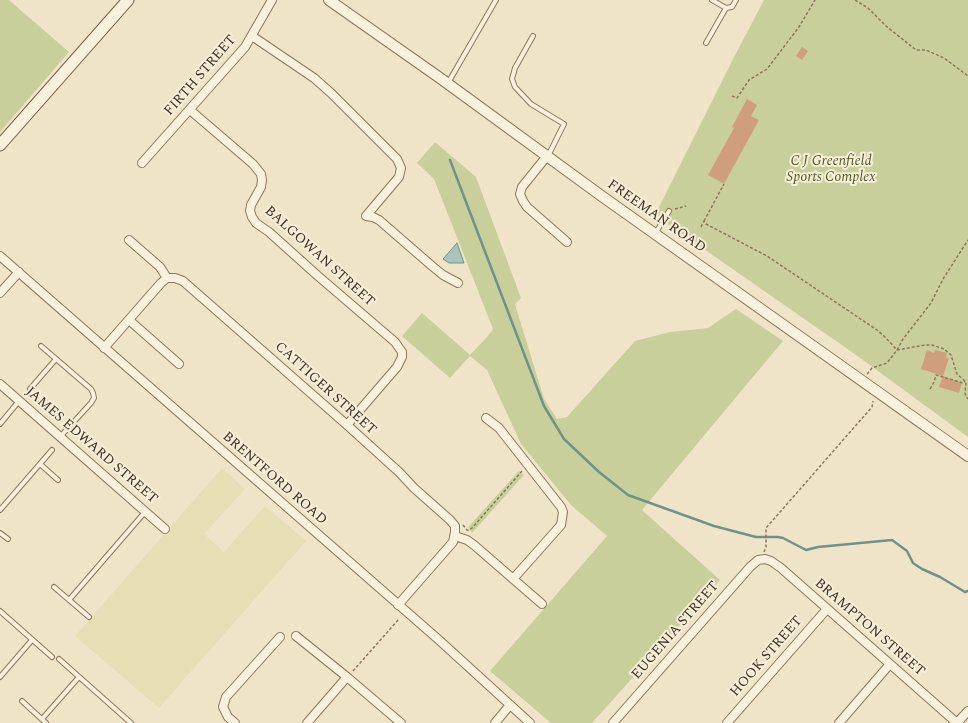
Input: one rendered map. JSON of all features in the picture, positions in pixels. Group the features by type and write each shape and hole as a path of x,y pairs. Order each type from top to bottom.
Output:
{"main road":[{"path":"0,145 128,0"}],"street":[{"name":"FIRTH STREET","path":"142,163 245,47 272,0"},
{"name":"FREEMAN ROAD","path":"329,0 448,83 655,234 968,456"},
{"path":"252,36 314,78 331,92 397,159 401,168 399,177 366,216 379,220 443,275 458,283"},
{"name":"BALGOWAN STREET","path":"190,110 252,164 261,174 261,187 251,205 250,211 256,223 269,232 389,337 402,352 402,358 397,367 347,425"},
{"path":"547,156 522,187 520,194 527,207 567,242"},
{"path":"104,348 167,278 160,267 129,240"},
{"name":"BRENTFORD ROAD","path":"0,256 398,605 530,723"},
{"path":"0,293 18,272"},
{"name":"CATTIGER STREET","path":"167,278 175,278 183,281 347,425 455,526"},
{"path":"129,320 179,364"},
{"name":"JAMES EDWARD STREET","path":"0,384 164,528"},
{"path":"486,418 499,428 561,508 563,517 561,525 513,578"},
{"path":"398,605 447,549 455,536 455,526"},
{"path":"455,536 474,545 542,604"},
{"name":"BRAMPTON STREET","path":"761,559 771,560 777,564 957,723"},
{"name":"EUGENIA STREET","path":"613,723 750,567 761,559"},
{"name":"HOOK STREET","path":"727,723 827,609"},
{"path":"296,636 401,723"},
{"path":"235,723 228,717 223,707 226,698 280,637"},
{"path":"839,723 890,664"},
{"path":"307,723 347,677"},
{"path":"495,723 510,705"},
{"path":"957,723 968,710"}],"lane":[{"path":"448,83 496,0"},
{"path":"712,0 726,8 732,7 736,0"},
{"path":"706,43 726,8"},
{"path":"533,36 515,68 512,79 515,87 531,104 564,124 547,156"},
{"path":"655,234 669,211"},
{"path":"41,346 91,389 93,393 94,398 91,403 60,437"},
{"path":"30,389 56,359"},
{"path":"0,424 20,401"},
{"path":"0,510 52,450"},
{"path":"40,464 58,480"},
{"path":"69,600 145,511"},
{"path":"0,532 8,539"},
{"path":"54,587 89,616"},
{"path":"0,611 52,657"},
{"path":"0,677 32,640"},
{"path":"59,659 131,723"},
{"path":"42,719 79,677"},
{"path":"22,701 46,723"}],"path":[{"path":"732,96 737,98 749,80 767,69 799,27 815,0"},
{"path":"855,0 868,8 886,26 916,50 926,50 944,58 968,76"},
{"path":"701,227 724,184"},
{"path":"669,211 671,208 677,209 686,206"},
{"path":"704,221 706,224 777,262 877,330 897,350"},
{"path":"864,377 872,368 887,363 897,350 931,303 943,279 968,240"},
{"path":"897,350 925,345 932,345 944,349 951,355 957,374 966,382"},
{"path":"930,389 936,375 966,382"},
{"path":"966,382 965,394 968,399"},
{"path":"766,542 766,531 768,525 872,407 874,402 873,400"},
{"path":"455,526 463,524 467,530 472,528 527,465"},
{"path":"347,677 399,619"}],"shaded area":[{"path":"222,468 245,489 204,534 224,552 265,506 306,541 159,708 75,636"}],"green space":[{"path":"0,0 9,0 69,52 0,132"},
{"name":"C J Greenfield Sports Complex","path":"764,0 968,0 968,437 856,355 655,215"},
{"path":"435,142 476,177 521,298 515,304 544,399 557,419 567,417 635,341 670,332 708,328 736,309 783,341 642,510 720,580 592,723 551,723 490,671 607,536 571,505 521,444 487,370 470,356 450,378 402,336 422,313 470,355 493,329 434,179 417,163"},
{"path":"519,471 524,475 472,533 468,527"}],"water":[{"path":"457,243 464,263 449,263 443,259"}],"building":[{"path":"802,47 808,51 802,60 796,56"},
{"path":"747,99 757,105 751,116 759,120 724,184 708,175 734,128 732,127"},
{"path":"927,350 934,353 935,350 947,353 946,357 949,358 943,376 921,369"},
{"path":"943,376 962,383 959,393 939,387"}],"waterway":[{"path":"450,160 544,406 564,439 599,472 628,495 714,526 756,537 783,538 806,550 818,547 892,540 907,551 913,563 965,592 968,591"}]}
